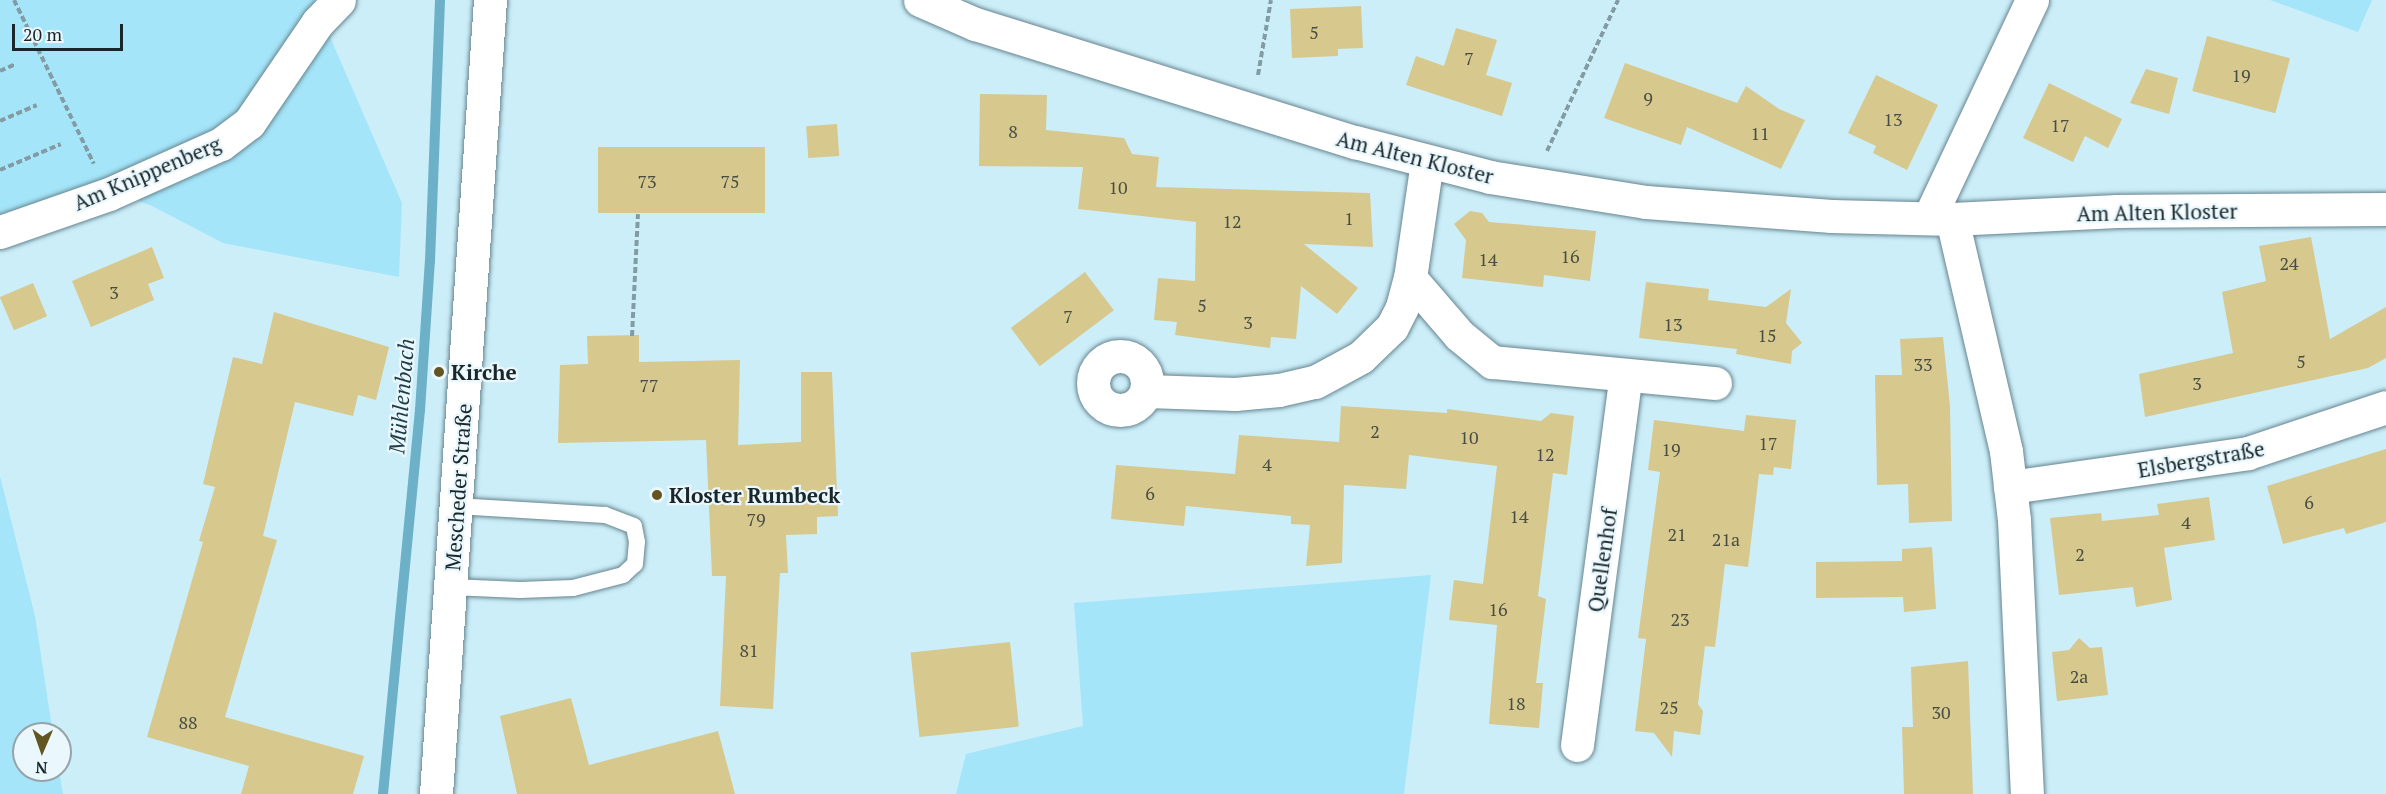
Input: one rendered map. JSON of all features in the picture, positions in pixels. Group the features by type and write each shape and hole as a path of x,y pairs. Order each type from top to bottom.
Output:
{"street":[{"name":"Am Knippenberg","path":"0,232 109,194 221,144 249,123 318,22 339,0"},
{"name":"Mescheder Straße","path":"436,794 490,0"},
{"name":"Am Alten Kloster","path":"920,0 975,24 1427,162 1533,185 1646,202 1831,216 1941,219 2117,211 2386,210"},
{"path":"2026,794 2010,487 1997,404 1941,219 2032,0"},
{"path":"1147,391 1246,393 1297,386 1336,374 1361,357 1392,327 1410,278 1427,162"},
{"path":"1410,278 1459,335 1492,362 1715,383"},
{"name":"Quellenhof","path":"1577,745 1626,375"},
{"name":"Elsbergstraße","path":"2010,487 2248,453 2386,407"}],"lane":[{"path":"451,587 573,588 623,575 635,564 637,542 634,526 605,515 456,506"}],"path":[{"path":"14,0 109,194"},
{"path":"1256,83 1272,0"},
{"path":"1533,185 1618,0"},
{"path":"0,71 16,64"},
{"path":"0,121 37,105"},
{"path":"0,170 61,144"},
{"path":"632,336 638,214"}],"shaded area":[{"path":"0,0 314,0 402,203 399,277 223,243 152,206 97,185 0,227"},
{"path":"2270,0 2372,0 2358,32"},
{"path":"0,476 35,616 51,722 12,722 12,782 61,782 63,794 0,794"},
{"path":"1431,575 1404,794 956,794 966,754 1083,726 1074,603"}],"building":[{"path":"1361,6 1363,48 1338,49 1338,56 1292,58 1290,9"},
{"path":"1456,28 1497,40 1486,75 1512,83 1502,116 1406,85 1416,56 1444,66"},
{"path":"2207,36 2290,58 2275,113 2192,91"},
{"path":"1625,63 1737,103 1746,86 1779,109 1805,120 1781,169 1687,127 1681,145 1604,118"},
{"path":"2146,69 2178,78 2169,114 2130,103"},
{"path":"1876,75 1938,105 1907,170 1873,153 1876,146 1848,133"},
{"path":"2049,83 2122,119 2108,148 2085,136 2073,162 2023,138"},
{"path":"980,94 1047,95 1046,130 1124,138 1132,154 1159,157 1156,187 1370,193 1373,247 1304,244 1358,288 1337,314 1301,286 1296,339 1271,337 1270,348 1175,335 1177,322 1154,320 1158,278 1195,281 1196,222 1078,209 1083,167 979,166"},
{"path":"837,124 839,156 808,158 806,126"},
{"path":"598,147 765,147 765,213 598,213"},
{"path":"1470,211 1482,213 1489,222 1596,231 1590,281 1544,275 1543,287 1462,278 1466,240 1454,224"},
{"path":"2311,237 2330,339 2386,307 2386,358 2368,368 2145,417 2139,374 2233,353 2222,292 2266,281 2259,246"},
{"path":"152,247 164,278 148,284 154,300 91,327 72,281"},
{"path":"1085,272 1114,310 1040,366 1011,328"},
{"path":"1646,282 1709,289 1708,300 1766,307 1791,289 1786,323 1802,343 1792,351 1791,364 1736,354 1737,349 1639,338"},
{"path":"33,283 47,316 14,330 0,297"},
{"path":"274,312 389,347 376,400 358,395 353,416 295,402 263,536 277,540 225,717 364,756 353,794 241,794 249,766 147,737 203,542 199,541 215,487 203,484 233,357 262,364"},
{"path":"639,335 639,362 740,360 738,445 801,442 801,372 832,372 838,516 817,517 817,534 786,535 788,573 780,573 773,709 720,706 726,576 712,576 706,440 558,443 560,365 588,364 587,336"},
{"path":"1943,337 1950,406 1952,521 1909,523 1908,484 1877,485 1875,375 1902,375 1900,339"},
{"path":"1341,406 1447,413 1447,409 1541,421 1551,413 1574,416 1567,475 1553,473 1538,596 1546,599 1536,683 1543,683 1539,728 1489,724 1497,625 1449,620 1454,580 1483,584 1497,466 1409,455 1406,489 1344,485 1342,563 1306,566 1310,525 1291,524 1291,516 1186,506 1184,526 1111,519 1116,465 1235,474 1239,435 1339,442"},
{"path":"1746,415 1796,420 1791,469 1774,467 1773,475 1759,474 1748,567 1725,564 1715,647 1705,646 1698,704 1703,711 1700,735 1674,731 1672,757 1654,733 1635,731 1646,639 1638,638 1660,472 1648,470 1654,420 1744,431"},
{"path":"2386,449 2386,522 2346,534 2344,528 2283,544 2267,486"},
{"path":"2209,497 2215,540 2164,548 2172,600 2136,607 2133,587 2059,595 2050,518 2101,513 2102,521 2159,515 2157,504"},
{"path":"1932,547 1936,609 1904,612 1903,597 1816,598 1816,562 1902,561 1902,549"},
{"path":"2079,638 2090,648 2102,647 2108,695 2057,701 2052,652 2069,650"},
{"path":"1010,642 1019,727 919,737 911,652"},
{"path":"1968,661 1973,794 1904,794 1902,727 1913,727 1911,667"},
{"path":"571,698 589,765 718,731 735,794 517,794 500,716"}],"waterway":[{"name":"Mühlenbach","path":"383,794 420,410 430,261 440,0"}],"place":[{"name":"Kirche","path":"439,372"},
{"name":"Kloster Rumbeck","path":"657,495"}]}
